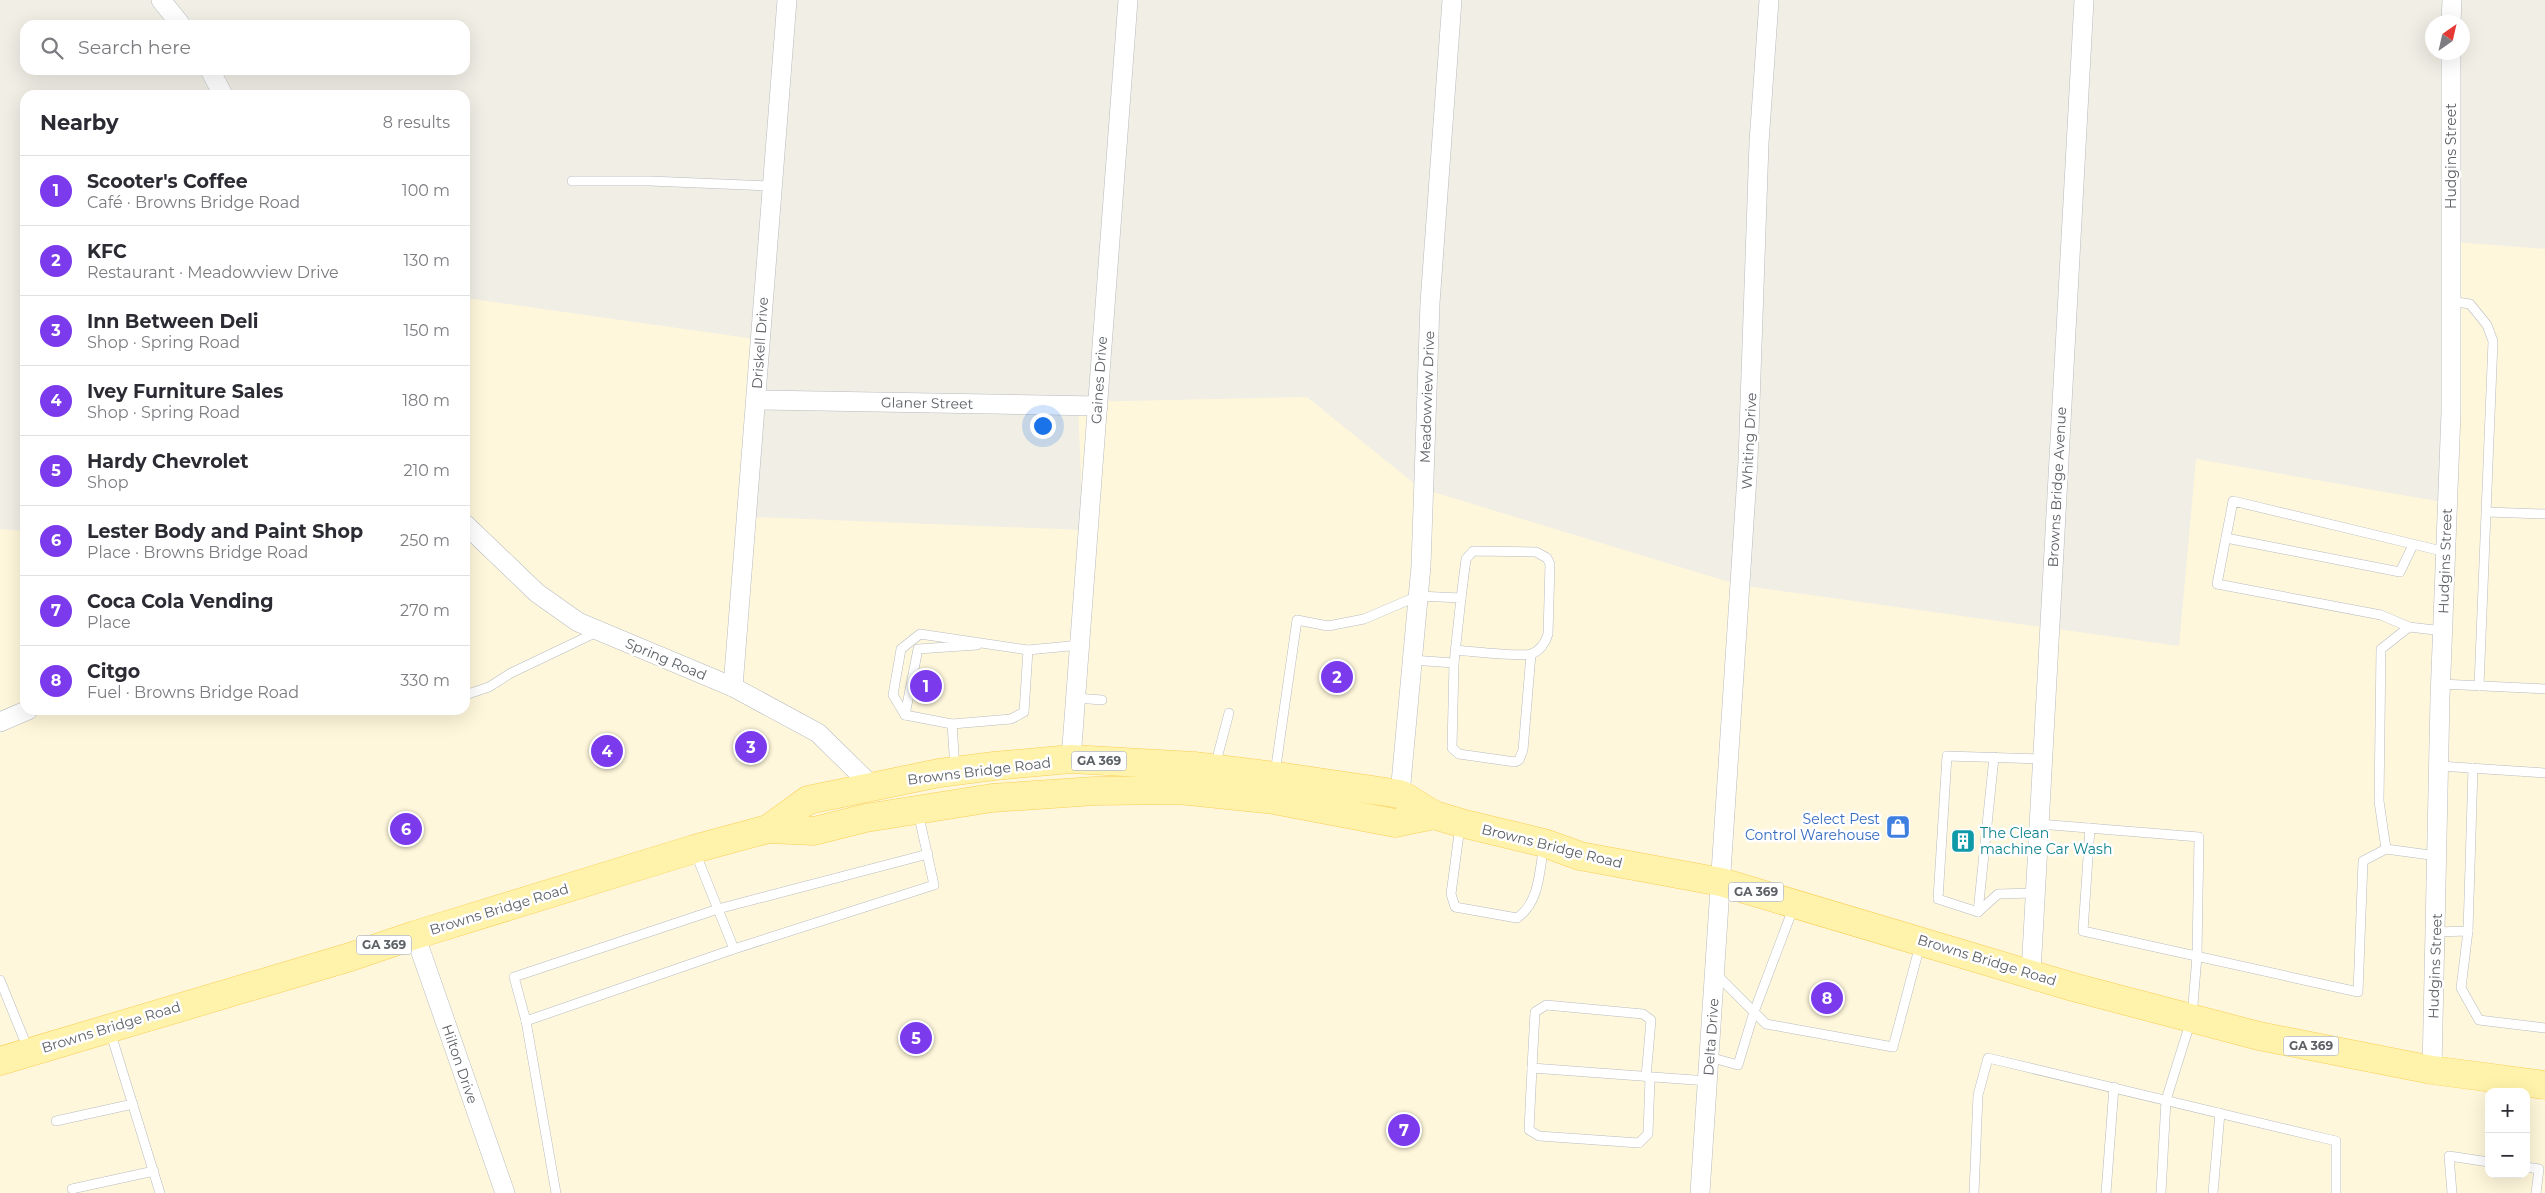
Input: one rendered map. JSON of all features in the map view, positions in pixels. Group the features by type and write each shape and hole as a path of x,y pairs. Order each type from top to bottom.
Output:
{"main road":[{"name":"Browns Bridge Road","path":"768,829 808,800 956,771 1071,759 1215,768 1400,794 1434,815 1461,823 1544,843 1580,856 1721,882 1921,940 2073,987 2259,1036 2432,1070 2545,1086"},
{"name":"Browns Bridge Road","path":"0,1061 350,957 414,935 694,849 768,829 814,831 866,818 992,798 1095,790 1179,790 1274,800 1395,823 1434,815"}],"street":[{"path":"161,0 177,20"},
{"name":"Driskell Drive","path":"733,687 787,0"},
{"name":"Gaines Drive","path":"1071,759 1128,0"},
{"name":"Meadowview Drive","path":"1400,794 1418,596 1430,303 1452,0"},
{"name":"Whiting Drive","path":"1721,882 1748,461 1759,143 1769,0"},
{"name":"Browns Bridge Avenue","path":"2031,974 2084,0"},
{"path":"2451,15 2452,0"},
{"name":"Hudgins Street","path":"2432,1070 2441,684 2451,413 2451,60"},
{"path":"213,75 220,90"},
{"name":"Glaner Street","path":"756,400 1098,406"},
{"name":"Spring Road","path":"470,529 537,593 578,622 733,687 818,733 873,787"},
{"path":"0,722 20,713"},
{"name":"Delta Drive","path":"1700,1193 1721,882"},
{"name":"Hilton Drive","path":"414,935 505,1193"}],"lane":[{"path":"572,181 650,181 772,186"},
{"path":"2450,301 2470,304 2487,325 2493,340 2479,686"},
{"path":"2443,631 2409,627 2381,615 2217,584 2233,501 2446,552"},
{"path":"2486,512 2545,514"},
{"path":"2226,538 2400,572 2413,545"},
{"path":"1455,650 1531,654 1542,646 1548,634 1551,573 1546,558 1536,552 1472,550 1466,558 1455,650 1454,663 1452,748 1460,754 1515,762 1519,760 1523,750 1531,654"},
{"path":"1274,776 1297,620 1328,626 1364,619 1418,596 1461,598"},
{"path":"2386,849 2379,801 2381,649 2409,627"},
{"path":"470,693 489,687 511,673 600,631"},
{"path":"1028,650 1024,712 1012,719 952,724 905,715 893,695 901,650 920,634 1028,650 1080,645"},
{"path":"905,715 918,648 959,648 987,644"},
{"path":"1412,660 1454,663"},
{"path":"2441,684 2545,690"},
{"path":"1076,698 1102,700"},
{"path":"1215,768 1229,713"},
{"path":"952,724 956,771"},
{"path":"1978,912 1938,899 1947,756 2042,759"},
{"path":"1978,912 1994,757"},
{"path":"2439,766 2545,773"},
{"path":"2473,768 2468,931 2462,988 2479,1020 2545,1028"},
{"path":"526,1021 734,949 934,885 918,810"},
{"path":"1461,823 1450,894 1455,907 1517,918 1528,910 1535,896 1544,843"},
{"path":"2039,824 2199,837 2197,956 2192,1017 2166,1100 2161,1193"},
{"path":"2090,828 2083,931 2358,992 2363,861 2386,849 2438,856"},
{"path":"694,849 734,949"},
{"path":"556,1193 526,1021 514,977 718,909 928,854"},
{"path":"1978,912 1998,894 2035,893"},
{"path":"1709,1057 1738,1065 1754,1012 1794,903"},
{"path":"2436,932 2468,931"},
{"path":"1715,972 1766,1024 1893,1047 1921,940"},
{"path":"0,980 29,1052"},
{"path":"1546,1005 1644,1014 1651,1020 1648,1134 1639,1142 1539,1136 1529,1130 1532,1068 1536,1012 1546,1005"},
{"path":"109,1028 160,1193"},
{"path":"1974,1193 1978,1095 1988,1058 2336,1141 2336,1193"},
{"path":"1532,1068 1708,1081"},
{"path":"2106,1193 2114,1087"},
{"path":"56,1121 133,1104"},
{"path":"2213,1193 2220,1113"},
{"path":"2452,1193 2449,1156 2485,1161"},
{"path":"2530,1167 2539,1168 2536,1193"},
{"path":"72,1189 154,1171"}],"shaded area":[{"path":"2441,241 2545,249 2545,1193 0,1193 0,529 20,531 20,715 470,715 470,299 755,339 754,517 1083,530 1078,402 1307,397 1420,488 1739,585 2179,646 2196,459 2442,502"}],"place":[{"name":"KFC","path":"1337,677"},
{"name":"Scooter's Coffee","path":"926,686"},
{"name":"Inn Between Deli","path":"751,747"},
{"name":"Ivey Furniture Sales","path":"607,751"},
{"name":"Select Pest Control Warehouse","path":"1898,827"},
{"name":"Lester Body and Paint Shop","path":"406,829"},
{"name":"The Clean machine Car Wash","path":"1963,841"},
{"name":"Citgo","path":"1827,998"},
{"name":"Hardy Chevrolet","path":"916,1038"},
{"name":"Coca Cola Vending","path":"1404,1130"}]}
